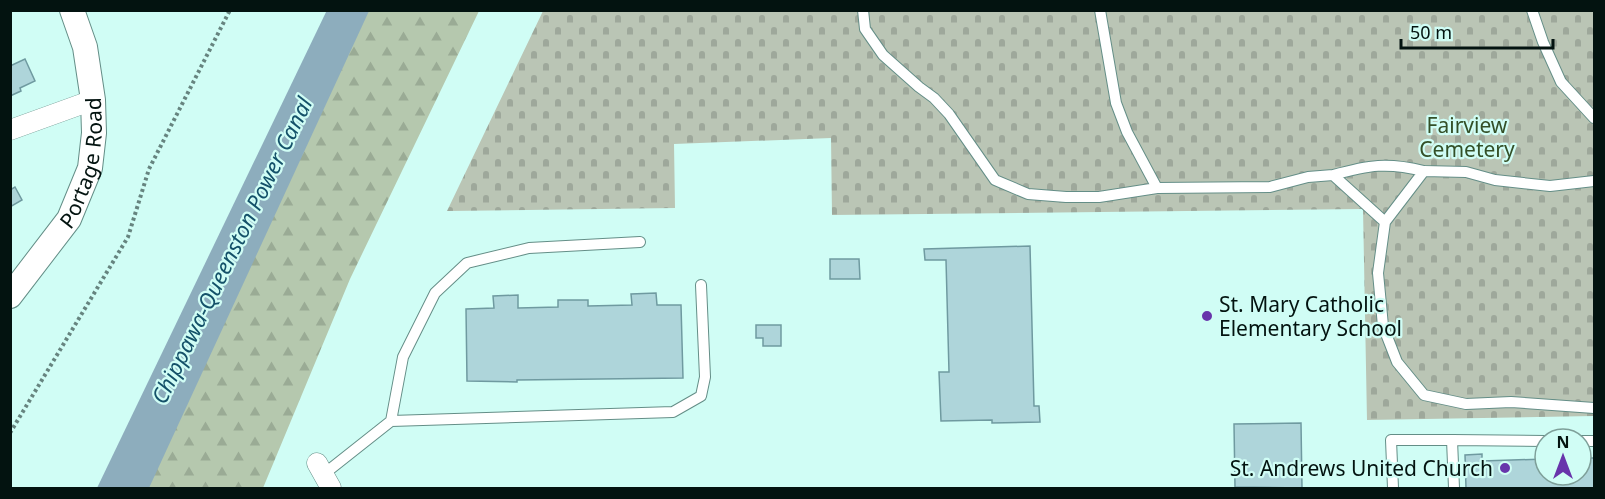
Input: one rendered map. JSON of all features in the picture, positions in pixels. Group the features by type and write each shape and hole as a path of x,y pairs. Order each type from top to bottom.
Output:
{"street":[{"name":"Portage Road","path":"10,296 69,219 90,168 94,133 93,100 86,47 72,10"},
{"path":"10,130 93,100"}],"lane":[{"path":"863,10 866,29 883,55 934,98 949,114 995,180 1028,194 1099,197 1157,188 1270,187 1308,177 1333,175 1382,164 1424,171 1466,172 1495,180 1550,186 1594,182"},
{"path":"1100,10 1116,103 1127,132 1157,188"},
{"path":"1532,10 1561,82 1594,118"},
{"path":"1424,171 1385,222 1378,273 1383,326 1396,362 1424,395 1466,404 1511,402 1594,408"},
{"path":"1333,175 1385,222"},
{"path":"391,421 403,357 435,293 467,263 529,248 640,242"},
{"path":"324,475 391,421 674,412 701,396 705,377 701,285"},
{"path":"1393,489 1391,440 1533,441"},
{"path":"1452,440 1454,489"}],"path":[{"path":"10,433 128,237 148,169 230,10"}],"green space":[{"path":"359,11 479,11 350,279 263,488 128,488"},
{"name":"Fairview Cemetery","path":"543,11 1594,11 1594,416 1367,420 1363,209 832,215 831,138 674,144 675,208 447,211"}],"water":[{"name":"Chippawa-Queenston Power Canal","path":"327,10 369,11 149,488 97,488"}],"building":[{"path":"25,59 35,81 10,96 10,66"},
{"path":"15,187 22,200 10,207 10,190"},
{"path":"1030,246 1034,406 1039,406 1040,422 941,421 939,372 949,372 946,260 925,260 924,249"},
{"path":"830,259 859,259 860,279 830,279"},
{"path":"656,293 657,305 681,305 683,378 467,381 466,309 494,308 493,296 518,295 518,308 558,307 558,300 588,300 588,306 632,305 631,294"},
{"path":"756,325 781,325 781,346 763,346 763,338 756,338"},
{"path":"1301,423 1302,488 1235,487 1234,424"},
{"name":"St. Andrews United Church","path":"1482,454 1482,461 1533,459 1533,487 1593,487 1594,458 1594,488 1466,488 1465,455"}],"place":[{"name":"St. Mary Catholic Elementary School","path":"1207,316"},
{"name":"St. Andrews United Church","path":"1505,468"}]}
